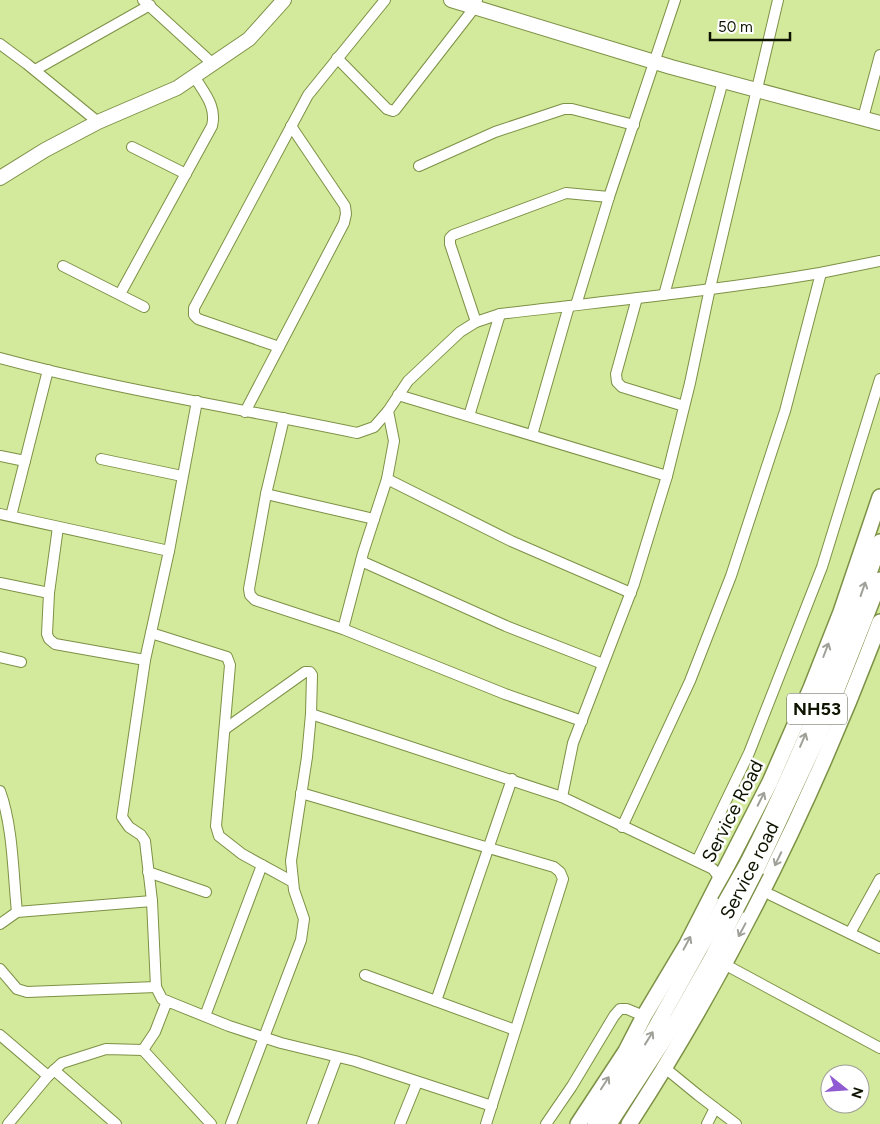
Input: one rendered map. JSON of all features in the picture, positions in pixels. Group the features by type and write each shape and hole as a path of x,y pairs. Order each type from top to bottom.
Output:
{"highway":[{"name":"Service Road","path":"578,1124 626,1051 644,1016 687,944 720,872 770,782 811,688 844,603 880,497"},
{"name":"NH53","path":"751,867 766,826 829,681 880,542"},
{"name":"NH53","path":"751,867 820,735 880,580"},
{"name":"Service road","path":"628,1124 665,1068 765,893 839,724 880,622"},
{"path":"595,1124 731,906 751,867"},
{"path":"609,1124 678,1018 712,958 731,906"}],"main road":[{"path":"0,178 45,150 98,122 177,88 249,39 284,0"},
{"path":"451,0 476,4 654,62 880,123"}],"street":[{"path":"279,347 198,319 194,315 194,308 308,96 384,0"},
{"path":"532,434 572,306 675,0"},
{"path":"562,798 573,744 631,593 667,476 778,0"},
{"path":"35,70 146,2 212,64"},
{"path":"337,58 387,109 393,111 476,4"},
{"path":"0,44 98,122"},
{"path":"863,118 880,55"},
{"path":"120,294 212,126 214,110 194,76"},
{"path":"664,295 723,81"},
{"path":"419,166 494,132 564,109 572,109 634,125"},
{"path":"245,412 344,223 346,214 345,206 291,126"},
{"path":"132,147 186,174"},
{"path":"476,322 450,244 453,235 566,193 609,197"},
{"path":"0,358 166,396 357,433 374,427 388,411 408,381 460,332 476,322 500,314 664,295 821,273 880,261"},
{"path":"63,266 144,306"},
{"path":"622,827 690,681 728,585 784,411 821,273"},
{"path":"637,298 616,374 617,382 622,387 684,406"},
{"path":"469,416 500,314"},
{"path":"11,516 48,370"},
{"path":"697,861 749,753 822,567 880,379"},
{"path":"398,396 532,434 580,451 667,476"},
{"path":"198,401 146,660 122,816 129,827 141,835 144,841 152,901 156,987 162,998 167,1001 264,1038 337,1057 492,1106"},
{"path":"343,629 361,562 387,480 394,441 388,411"},
{"path":"284,418 266,494 249,589 250,595 255,600 343,629 505,694 582,721"},
{"path":"0,456 25,461"},
{"path":"101,459 182,476"},
{"path":"387,480 511,542 631,593"},
{"path":"266,494 374,519"},
{"path":"0,514 169,551"},
{"path":"58,527 49,593 47,634 49,640 55,644 146,660"},
{"path":"361,562 506,626 604,664"},
{"path":"0,583 49,593"},
{"path":"151,633 227,657 230,665 216,826 219,836 242,854 293,882"},
{"path":"0,657 21,662"},
{"path":"225,730 305,672 310,672 312,675 311,714 291,861 294,890 304,919 301,940 231,1124"},
{"path":"311,714 562,798 880,948"},
{"path":"436,1001 512,780"},
{"path":"0,791 4,802 11,849 17,912"},
{"path":"301,792 554,867 560,872 563,879 486,1124"},
{"path":"0,849 11,849"},
{"path":"205,1016 262,865"},
{"path":"148,872 206,892"},
{"path":"850,933 880,879"},
{"path":"0,924 17,912 152,901"},
{"path":"724,964 880,1048"},
{"path":"0,969 17,989 27,992 156,987"},
{"path":"365,975 515,1030"},
{"path":"143,1050 155,1032 167,1001"},
{"path":"546,1124 620,1009 627,1009 644,1016"},
{"path":"0,1035 116,1124"},
{"path":"8,1124 51,1073 62,1063 106,1049 143,1050 211,1124"},
{"path":"312,1124 337,1057"},
{"path":"665,1068 736,1124"},
{"path":"400,1124 417,1082"},
{"path":"707,1124 715,1108"}]}
